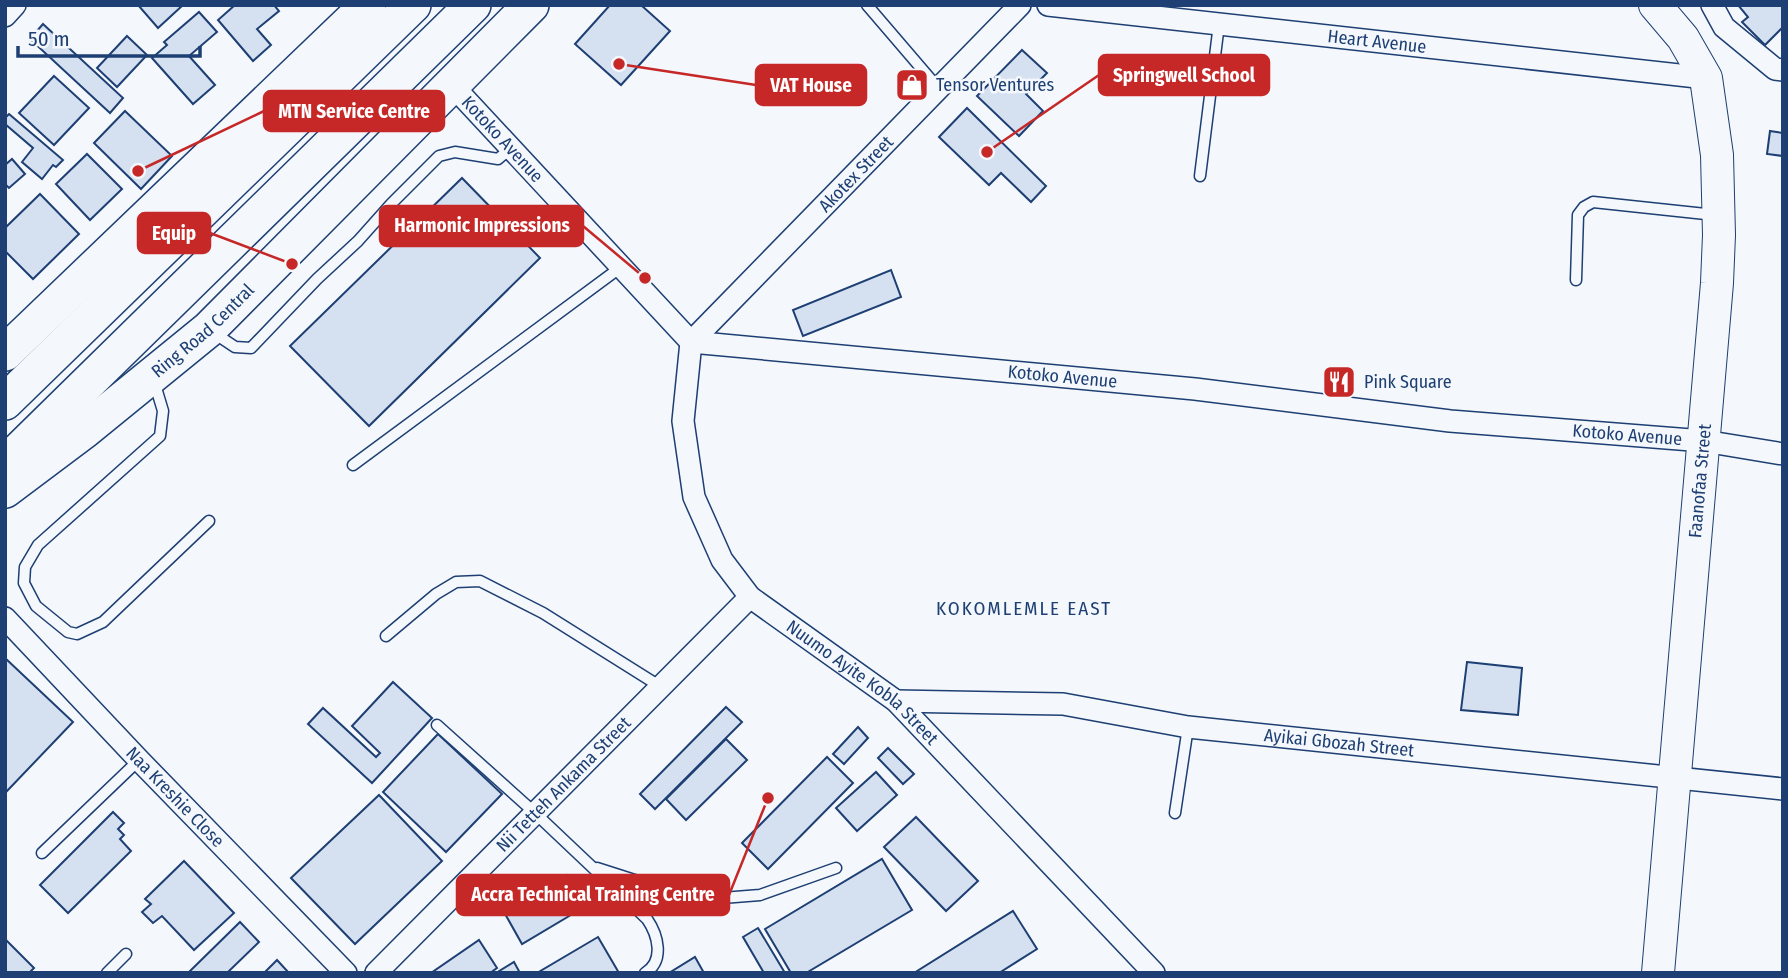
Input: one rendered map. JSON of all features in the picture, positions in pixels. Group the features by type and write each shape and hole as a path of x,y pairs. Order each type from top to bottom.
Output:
{"main road":[{"path":"5,402 413,5"},
{"path":"5,464 473,5"},
{"name":"Ring Road Central","path":"5,490 209,329 531,5"},
{"name":"Faanofaa Street","path":"1655,5 1683,38 1706,78 1717,155 1718,215 1717,284 1658,973"},
{"path":"5,353 361,8"}],"street":[{"path":"5,16 15,5"},
{"name":"Akotex Street","path":"691,342 1020,5"},
{"name":"Heart Avenue","path":"1048,5 1706,78"},
{"path":"1712,5 1724,27 1775,69 1783,70"},
{"name":"Kotoko Avenue","path":"452,85 691,342 1195,389 1450,421 1704,442 1783,454"},
{"name":"Nuumo Ayite Kobla Street","path":"691,342 683,421 694,497 722,561 750,597 896,701 1159,972"},
{"name":"Nii Tetteh Ankama Street","path":"376,973 750,597"},
{"name":"Naa Kreshie Close","path":"5,618 346,973"},
{"name":"Ayikai Gbozah Street","path":"896,701 1063,704 1188,727 1783,789"}],"lane":[{"path":"867,5 939,89"},
{"path":"1200,176 1219,24"},
{"path":"209,329 235,347 251,348 439,156 455,152 498,159 511,148"},
{"path":"1576,280 1578,215 1584,207 1593,202 1718,215"},
{"path":"353,466 621,267"},
{"path":"152,375 163,411 160,436 38,545 25,567 24,583 36,606 68,632 78,634 103,622 209,520"},
{"path":"386,636 436,594 456,582 480,581 543,612 661,687"},
{"path":"437,725 536,813 647,919 656,932 659,948 650,970 645,973"},
{"path":"1175,813 1188,727"},
{"path":"42,853 139,760"},
{"path":"592,867 696,900 760,895 836,868"},
{"path":"107,973 126,954"}],"building":[{"path":"138,5 183,5 158,28"},
{"path":"235,5 274,5 279,11 257,29 271,45 253,61 218,20"},
{"path":"610,5 641,5 670,31 621,85 575,44"},
{"path":"1738,5 1783,5 1783,27 1765,45 1742,22 1748,17"},
{"path":"199,12 217,32 189,56 215,85 193,104 152,58 167,45 164,42"},
{"path":"43,24 123,98 110,113 30,39"},
{"path":"127,36 147,55 117,87 97,68"},
{"path":"1022,50 1047,73 1026,94 1043,111 1019,136 977,96"},
{"path":"54,76 89,108 54,145 19,113"},
{"path":"967,108 1046,186 1031,202 1001,173 989,185 939,137"},
{"path":"125,111 172,156 141,189 94,143"},
{"path":"9,114 63,160 56,167 53,165 42,179 22,162 33,148 5,124 5,118"},
{"path":"1770,131 1783,133 1783,156 1767,154"},
{"path":"87,154 122,189 90,220 56,184"},
{"path":"12,159 25,174 9,188 5,184 5,165"},
{"path":"462,178 540,258 369,426 290,346"},
{"path":"40,194 79,234 33,279 5,251 5,228"},
{"path":"891,270 901,297 803,336 793,310"},
{"path":"5,658 73,722 7,791 5,789"},
{"path":"1467,662 1522,668 1518,715 1461,710"},
{"path":"393,682 432,718 372,783 308,724 323,708 376,757 380,753 352,726"},
{"path":"726,707 742,722 655,809 640,794"},
{"path":"858,727 868,738 844,764 833,754"},
{"path":"438,734 502,794 446,852 383,792"},
{"path":"726,739 747,760 686,820 666,799"},
{"path":"888,748 914,774 903,784 878,758"},
{"path":"827,757 853,783 768,869 742,843"},
{"path":"876,772 897,795 857,831 836,808"},
{"path":"379,795 442,861 355,944 291,878"},
{"path":"113,812 124,823 118,829 124,835 120,839 131,851 68,913 40,885"},
{"path":"916,817 978,881 946,911 884,847"},
{"path":"882,859 912,910 806,973 791,973 765,929"},
{"path":"184,861 234,913 194,950 162,916 153,923 142,912 151,904 145,899"},
{"path":"567,875 586,906 522,944 504,912"},
{"path":"1013,911 1037,949 999,973 914,973"},
{"path":"240,922 259,942 227,973 188,973"},
{"path":"758,928 785,973 764,973 743,937"},
{"path":"598,937 619,973 537,973"},
{"path":"5,939 34,968 29,973 5,973"},
{"path":"479,940 497,968 490,973 431,973"},
{"path":"695,957 704,973 669,973"},
{"path":"277,960 289,973 264,973"},
{"path":"514,962 520,973 496,973"}],"place":[{"name":"VAT House","path":"619,64"},
{"name":"Tensor Ventures","path":"912,85"},
{"name":"Springwell School","path":"987,152"},
{"name":"MTN Service Centre","path":"138,171"},
{"name":"Equip","path":"292,264"},
{"name":"Harmonic Impressions","path":"645,278"},
{"name":"Pink Square","path":"1339,382"},
{"name":"Accra Technical Training Centre","path":"768,798"}],"district":[{"name":"KOKOMLEMLE EAST","path":"1024,608"}]}
